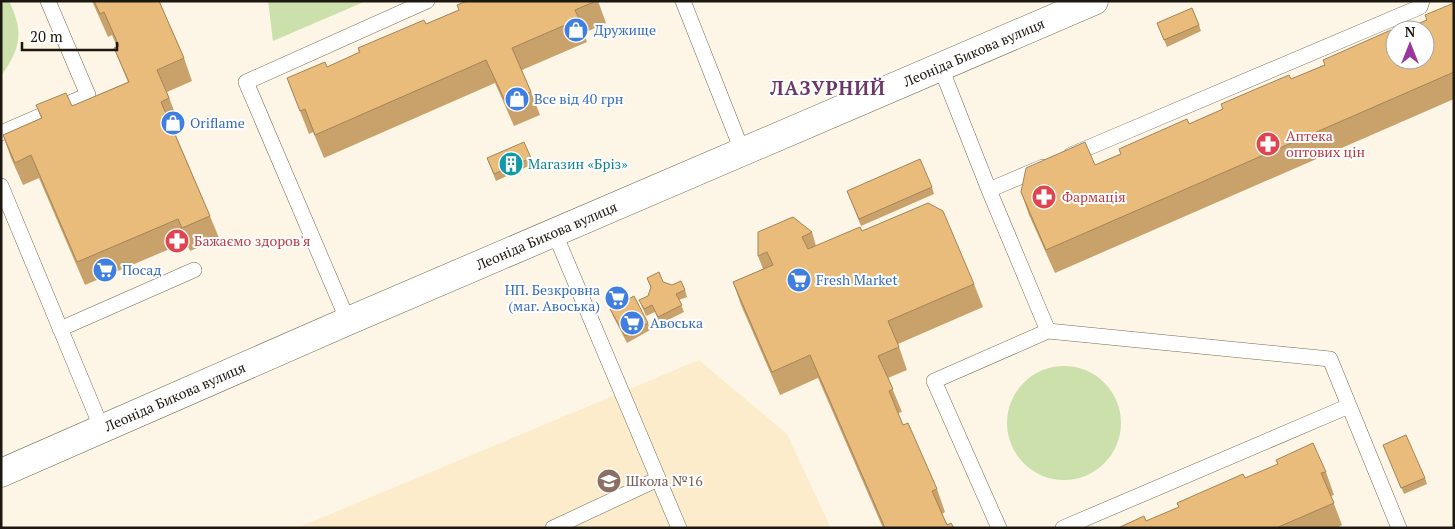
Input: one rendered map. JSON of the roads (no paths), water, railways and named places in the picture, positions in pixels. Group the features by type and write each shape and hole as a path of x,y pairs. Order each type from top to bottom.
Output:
{"street":[{"name":"Леоніда Бикова вулиця","path":"1,473 1094,1"}],"lane":[{"path":"1,133 88,95 48,1"},
{"path":"348,322 246,82 427,1"},
{"path":"683,1 742,153"},
{"path":"989,190 1420,7 1422,1"},
{"path":"941,68 989,190 1048,331"},
{"path":"1,186 5,208 60,329 102,429"},
{"path":"555,234 679,528"},
{"path":"60,329 194,270"},
{"path":"999,528 934,381 1048,331 1330,359 1398,528"},
{"path":"1063,528 1349,406"},
{"path":"553,528 658,479"}],"place":[{"name":"Дружище","path":"576,30"},
{"name":"Все від 40 грн","path":"517,99"},
{"name":"Oriflame","path":"173,123"},
{"name":"Аптека оптових цін","path":"1268,144"},
{"name":"Магазин «Бріз»","path":"511,164"},
{"name":"Фармація","path":"1044,197"},
{"name":"Бажаємо здоров'я","path":"177,241"},
{"name":"Посад","path":"105,270"},
{"name":"Fresh Market","path":"799,280"},
{"name":"НП. Безкровна (маг. Авоська)","path":"617,298"},
{"name":"Авоська","path":"632,323"},
{"name":"Школа №16","path":"609,481"}],"district":[{"name":"ЛАЗУРНИЙ","path":"828,88"}]}
